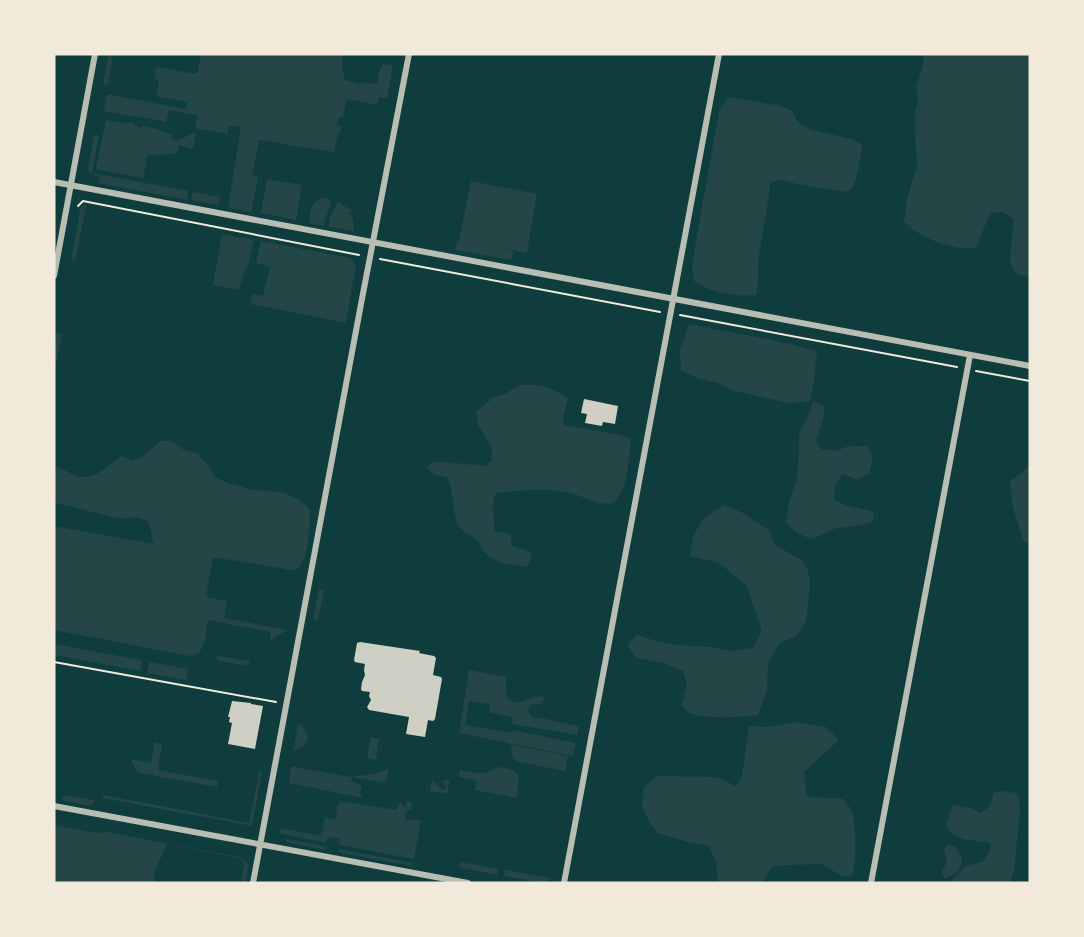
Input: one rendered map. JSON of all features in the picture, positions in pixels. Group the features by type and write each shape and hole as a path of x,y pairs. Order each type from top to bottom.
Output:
{"street":[{"path":"54,276 95,54"},
{"path":"253,883 409,54"},
{"path":"564,883 719,54"},
{"path":"54,182 1030,366"},
{"path":"871,883 970,355"},
{"path":"54,806 468,883"}],"path":[{"path":"78,207 83,201 355,254"},
{"path":"382,259 663,312"},
{"path":"680,315 959,368"},
{"path":"976,371 1030,381"},
{"path":"54,662 279,703"}],"shaded area":[{"path":"201,54 343,54 342,67 345,80 362,84 363,82 377,84 383,64 393,65 387,98 379,97 377,105 347,99 343,117 339,117 337,126 341,127 334,152 259,140 252,176 258,177 251,212 228,208 241,127 229,125 227,134 195,128 197,115 169,110 166,122 104,111 107,94 186,109 187,102 156,96 159,80 154,79 156,67 197,74"},
{"path":"924,54 1030,54 1030,272 1028,276 1018,275 1012,267 1010,258 1014,219 1003,212 990,213 976,248 937,242 918,233 904,221 907,199 917,165 915,112 918,101 916,87 923,67"},
{"path":"108,56 113,57 108,85 103,84"},
{"path":"728,97 781,106 792,111 797,121 807,129 852,139 862,145 857,174 851,190 843,192 782,180 771,182 758,262 756,295 724,293 708,289 694,281 692,266 694,252 719,111"},
{"path":"106,120 132,122 140,128 146,126 172,134 172,139 179,140 196,132 193,149 179,145 177,154 148,155 143,178 96,169"},
{"path":"94,135 99,136 92,173 188,191 187,200 98,183 99,176 92,174 88,169"},
{"path":"267,179 302,185 296,220 261,213"},
{"path":"471,181 537,194 527,253 501,248 514,252 511,260 455,250 457,241 459,241"},
{"path":"193,192 220,197 218,205 191,200"},
{"path":"322,198 330,200 331,204 324,226 309,223 313,205"},
{"path":"338,202 352,211 349,213 353,219 354,231 329,227 330,218"},
{"path":"87,204 75,261 71,261 80,208"},
{"path":"222,234 254,240 239,290 213,285"},
{"path":"261,241 350,258 356,265 346,323 250,304 252,294 263,296 270,267 256,263"},
{"path":"689,324 817,351 810,401 788,403 731,390 722,384 700,379 681,371 680,351"},
{"path":"56,333 62,334 54,375 54,347"},
{"path":"519,385 545,387 568,398 563,418 564,425 622,435 631,440 624,485 618,498 611,504 555,490 496,493 493,506 494,529 497,532 510,534 511,545 531,553 528,566 510,565 488,556 477,540 458,525 447,477 435,475 427,468 430,463 444,462 485,466 492,460 492,447 478,425 476,412 494,397 505,394"},
{"path":"813,401 825,407 816,440 821,449 836,451 849,446 868,446 873,459 869,473 857,480 843,473 835,485 834,500 872,512 874,516 873,522 836,528 811,539 797,533 786,523 789,502 796,481 799,433"},
{"path":"161,441 172,441 182,449 197,453 215,477 228,483 249,489 285,493 310,509 306,552 300,567 295,570 213,557 206,597 227,601 224,618 287,630 270,641 271,632 208,620 200,652 190,656 54,630 54,526 154,544 147,520 135,517 123,519 54,503 54,466 77,476 89,476 101,471 122,456 133,461"},
{"path":"1030,467 1030,543 1023,541 1012,503 1010,481"},
{"path":"724,505 743,513 770,531 775,545 803,561 810,581 806,621 797,635 779,644 768,664 767,690 758,715 712,717 688,712 682,704 687,686 683,671 663,663 637,658 627,646 637,635 678,645 732,651 753,648 762,630 746,585 719,563 690,556 693,536 703,519"},
{"path":"319,589 324,590 318,620 313,619"},
{"path":"54,644 141,660 140,671 54,655"},
{"path":"219,656 249,661 249,666 218,661 216,658"},
{"path":"151,662 188,669 186,680 147,673"},
{"path":"469,670 507,677 508,698 515,702 543,697 542,704 532,704 529,707 528,711 533,718 579,726 577,735 512,724 513,717 489,712 490,704 469,701 465,725 511,733 512,730 576,743 573,756 459,733"},
{"path":"797,722 826,727 839,740 804,772 807,797 843,799 852,811 855,863 852,875 844,877 821,864 773,866 764,879 764,883 718,883 716,861 708,845 691,843 658,833 649,822 642,804 644,788 656,776 717,777 736,786 742,777 749,726 766,727"},
{"path":"298,723 306,731 307,739 303,746 293,751"},
{"path":"371,737 379,739 377,760 367,758"},
{"path":"155,742 162,744 158,770 218,781 217,787 136,771 131,759 151,763"},
{"path":"512,745 568,756 565,771 519,762 512,755"},
{"path":"291,766 350,777 373,774 388,769 386,783 352,777 351,781 362,786 360,794 363,798 289,783"},
{"path":"496,767 511,769 517,775 516,798 475,790 476,780 459,777 460,770 485,773"},
{"path":"260,770 262,771 252,826 103,798 103,795 249,823"},
{"path":"450,779 447,794 430,791 432,780 443,790 446,788 443,781"},
{"path":"994,792 1016,793 1019,799 1020,811 1012,883 949,883 966,866 984,861 990,851 991,843 959,838 949,831 946,825 953,805 971,808 980,813 990,806"},
{"path":"63,795 94,800 94,802 90,806 64,801"},
{"path":"407,801 412,802 411,810 406,811 406,820 421,820 414,859 339,845 340,839 328,837 325,843 279,833 280,828 321,836 325,818 336,819 337,806 341,802 397,810 398,804 406,807"},
{"path":"54,825 96,833 108,832 243,858 249,864 245,883 241,883 244,863 242,859 167,844 154,873 155,883 54,883"},
{"path":"286,839 329,847 325,850 286,842"},
{"path":"948,844 957,849 962,861 958,870 945,879 941,872 946,864 944,849"},
{"path":"339,849 413,863 412,866 341,853"},
{"path":"460,862 498,869 497,875 459,867"},
{"path":"505,870 551,878 543,883 504,876"}],"building":[{"path":"584,399 618,406 615,424 603,422 602,426 585,423 587,414 581,413"},
{"path":"357,643 420,651 419,653 436,658 433,675 442,679 435,719 428,720 425,737 406,734 409,717 369,710 367,707 371,700 370,692 361,689 365,664 354,660"},
{"path":"232,701 263,706 255,749 228,744 232,723 229,722 230,717 228,717"}]}
